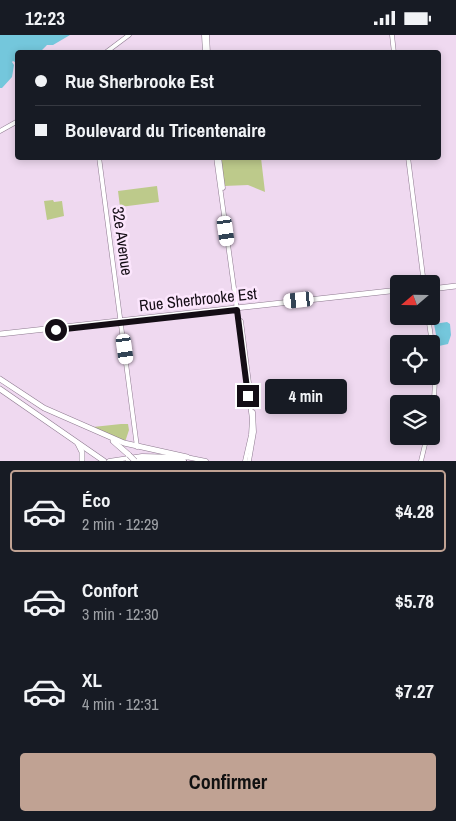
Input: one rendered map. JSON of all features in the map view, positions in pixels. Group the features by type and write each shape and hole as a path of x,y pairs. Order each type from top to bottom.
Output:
{"highway":[{"path":"129,458 185,459"}],"main road":[{"path":"440,286 456,284"},
{"name":"Rue Sherbrooke Est","path":"0,336 390,292"},
{"path":"0,379 28,399 110,437 137,447 185,459"},
{"path":"0,389 103,460"},
{"path":"52,425 51,419 58,414"},
{"path":"110,437 129,458 135,461"},
{"path":"78,443 82,453 82,461"}],"street":[{"path":"109,50 129,35"},
{"path":"205,35 206,50"},
{"path":"392,35 394,50"},
{"path":"0,131 15,123"},
{"name":"32e Avenue","path":"99,160 137,447"},
{"path":"218,160 252,419 253,435 247,461"},
{"path":"407,160 422,275"},
{"path":"420,461 424,445"},
{"path":"109,461 142,456 206,461"}],"green space":[{"path":"220,160 261,160 265,192 248,185 224,186"},
{"path":"157,186 159,202 120,207 118,191"},
{"path":"53,200 54,202 62,201 64,216 47,220 44,201"},
{"path":"128,424 129,430 125,442 93,427"}],"water":[{"path":"0,35 70,35 53,45 47,45 42,50 15,50 15,62 12,62 14,65 12,77 0,88"},
{"path":"447,322 450,324 451,335 448,344 440,346 440,335 436,335 434,325 440,325 440,323"}],"route":[{"path":"56,330 237,310 248,396"}]}
